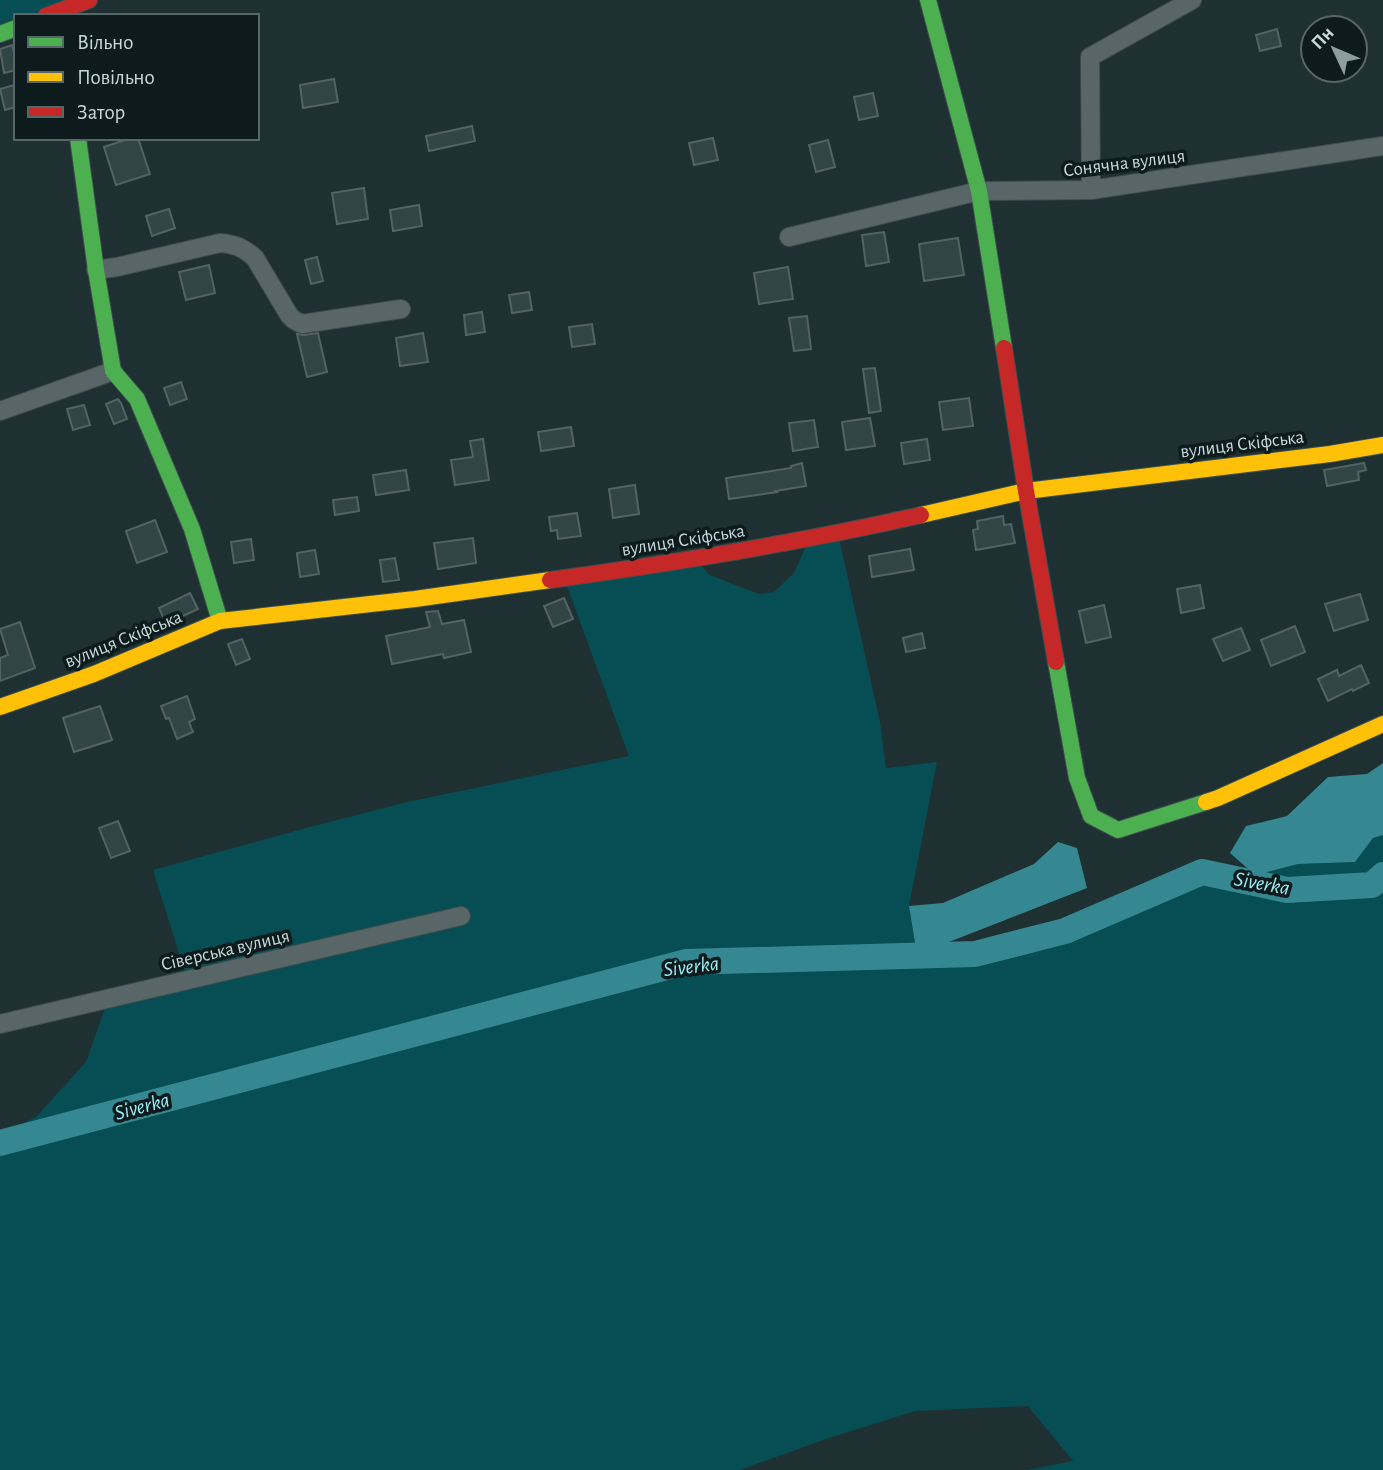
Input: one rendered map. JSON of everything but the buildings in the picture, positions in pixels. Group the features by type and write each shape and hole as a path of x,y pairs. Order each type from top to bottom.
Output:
{"street":[{"path":"55,14 89,0"},
{"path":"928,0 979,191 1026,491 1077,778 1091,816 1118,830 1218,798 1383,724"},
{"path":"1091,190 1090,57 1192,0"},
{"path":"78,140 113,371 137,399 192,530 220,621"},
{"name":"Сонячна вулиця","path":"789,237 979,191 1091,190 1383,146"},
{"path":"96,270 220,243 233,244 247,250 255,258 289,315 302,324 401,309"},
{"path":"0,411 113,371"},
{"name":"вулиця Скіфська","path":"0,707 94,674 220,621 415,599 657,565 838,534 1026,491 1330,454 1383,445"},
{"name":"Сіверська вулиця","path":"0,1024 461,916"}],"shaded area":[{"path":"0,0 71,0 33,14 14,14 14,21 0,26"},
{"path":"838,534 880,722 886,768 937,762 909,906 919,966 1065,931 1202,872 1255,875 1298,864 1355,862 1373,838 1383,835 1383,1470 1027,1470 1073,1461 1028,1406 915,1411 740,1470 0,1470 0,1134 36,1117 86,1062 105,1008 189,986 153,870 407,802 629,756 564,578 694,559 710,575 759,594 774,592 794,573 806,546"},
{"path":"1383,763 1383,835 1373,838 1355,862 1298,864 1255,875 1230,853 1246,826 1287,816 1328,777 1367,774"},
{"path":"1058,842 1077,848 1087,888 949,942 916,949 909,906 943,903 1034,864"}],"waterway":[{"name":"Siverka","path":"0,1143 686,962 975,954 1065,931 1202,872 1287,890 1372,885 1383,875"}],"traffic: fast":[{"path":"928,0 979,191 1004,348"},
{"path":"0,34 14,29"},
{"path":"78,140 113,371 137,399 192,529 220,621"},
{"path":"1056,662 1077,778 1091,816 1118,830 1206,802"}],"traffic: slow":[{"path":"921,515 1026,491 1330,454 1383,445"},
{"path":"0,707 94,674 220,621 415,599 550,580"},
{"path":"1206,802 1383,724"}],"traffic: jam":[{"path":"51,14 89,0"},
{"path":"1004,348 1056,662"},
{"path":"550,580 736,552 921,515"}]}
